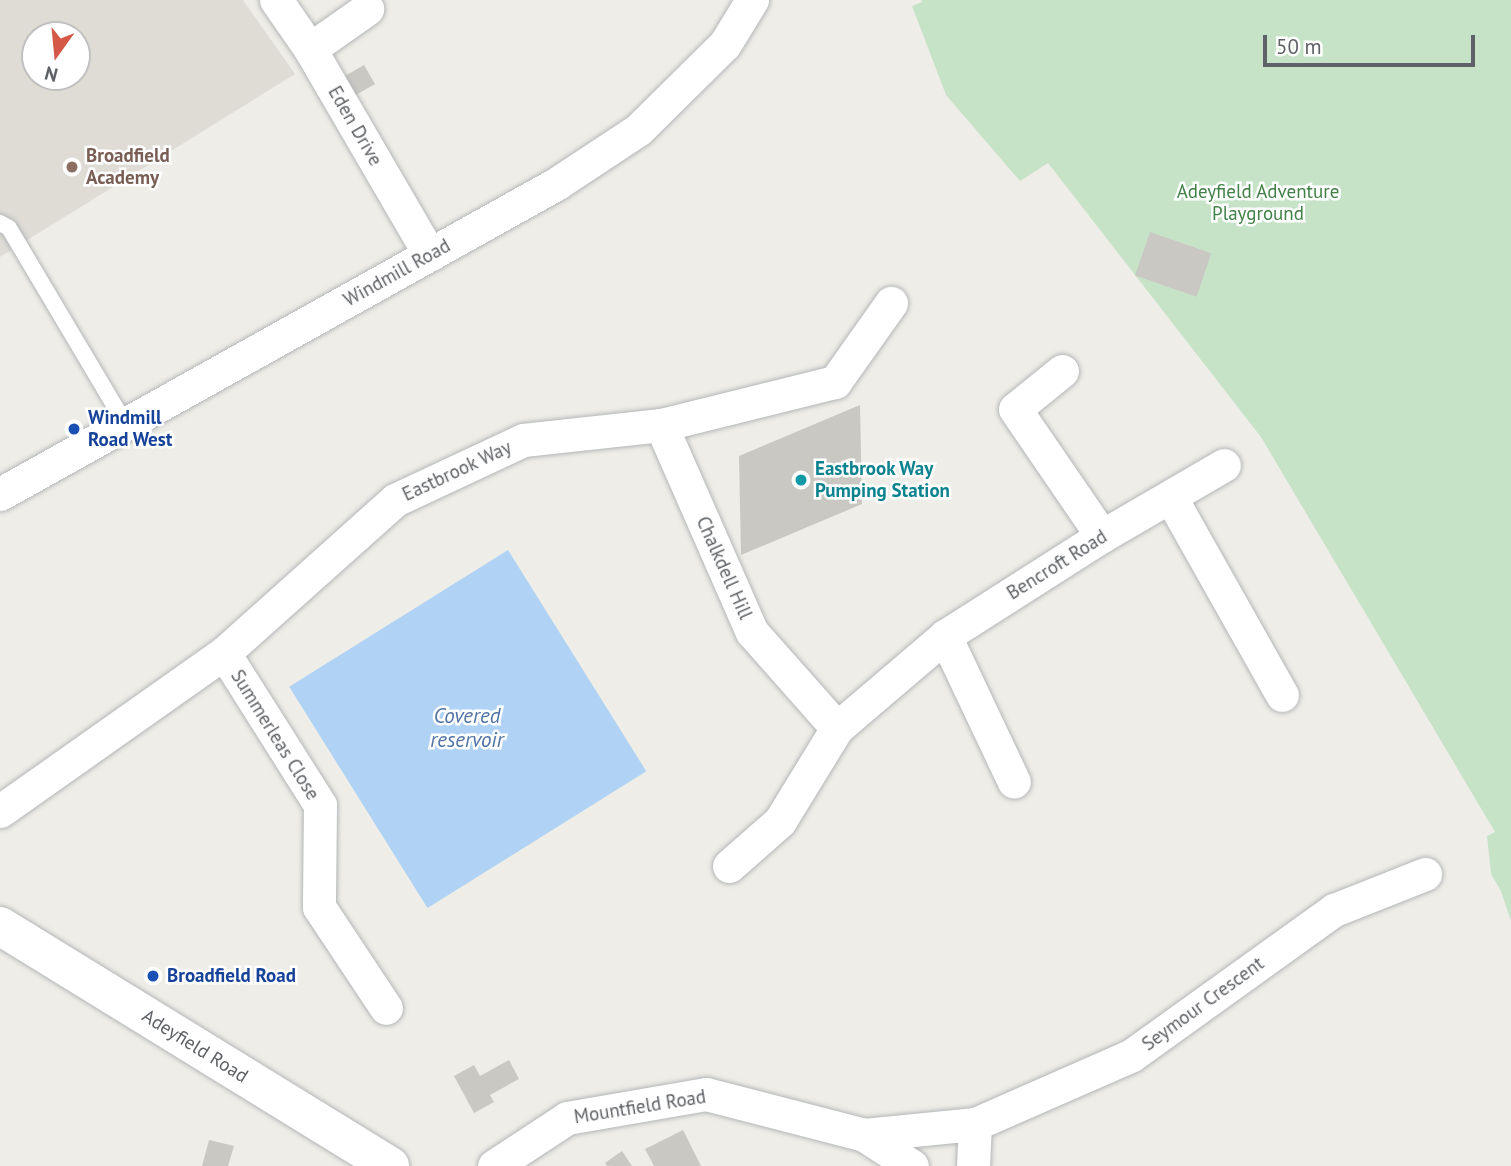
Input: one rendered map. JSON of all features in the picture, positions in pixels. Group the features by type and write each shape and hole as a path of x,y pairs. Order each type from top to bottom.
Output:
{"street":[{"name":"Eden Drive","path":"276,0 310,49 430,255"},
{"name":"Windmill Road","path":"0,494 556,184 638,130 725,44 752,0"},
{"path":"310,49 367,9"},
{"name":"Eastbrook Way","path":"0,811 225,653 395,500 523,440 661,425 835,382 891,303"},
{"path":"1062,371 1015,409 1102,536"},
{"name":"Chalkdell Hill","path":"661,425 752,632 837,728"},
{"name":"Bencroft Road","path":"729,866 780,821 837,728 945,636 1102,536 1224,465"},
{"path":"1171,498 1282,695"},
{"path":"945,636 1014,782"},
{"name":"Summerleas Close","path":"225,653 320,805 319,906 386,1008"},
{"name":"Seymour Crescent","path":"864,1135 975,1124 1132,1055 1334,910 1425,874"},
{"name":"Adeyfield Road","path":"0,926 390,1166"},
{"name":"Mountfield Road","path":"494,1166 567,1118 706,1094 864,1135 912,1166"},
{"path":"973,1166 975,1124"}],"lane":[{"path":"0,223 9,228 126,425"}],"shaded area":[{"name":"Broadfield Academy","path":"0,0 243,0 295,74 0,257"}],"green space":[{"name":"Adeyfield Adventure Playground","path":"921,0 1511,0 1511,921 1501,891 1491,874 1487,836 1495,832 1261,437 1048,163 1020,181 946,95 912,6 922,2"}],"water":[{"name":"Covered reservoir","path":"508,550 646,771 428,908 289,687"}],"building":[{"path":"364,65 375,84 352,97 341,78"},
{"path":"1150,232 1211,253 1196,297 1135,275"},
{"name":"Eastbrook Way Pumping Station","path":"860,405 862,504 741,555 739,456"},
{"path":"509,1060 519,1079 490,1095 494,1102 474,1113 454,1076 474,1065 480,1076"},
{"path":"683,1130 701,1166 654,1166 645,1149"},
{"path":"209,1140 234,1146 228,1166 202,1166"},
{"path":"622,1151 632,1166 607,1166 605,1163"}],"place":[{"name":"Broadfield Academy","path":"72,167"},
{"name":"Windmill Road West","path":"74,429"},
{"name":"Eastbrook Way Pumping Station","path":"801,480"},
{"name":"Broadfield Road","path":"153,976"}]}
